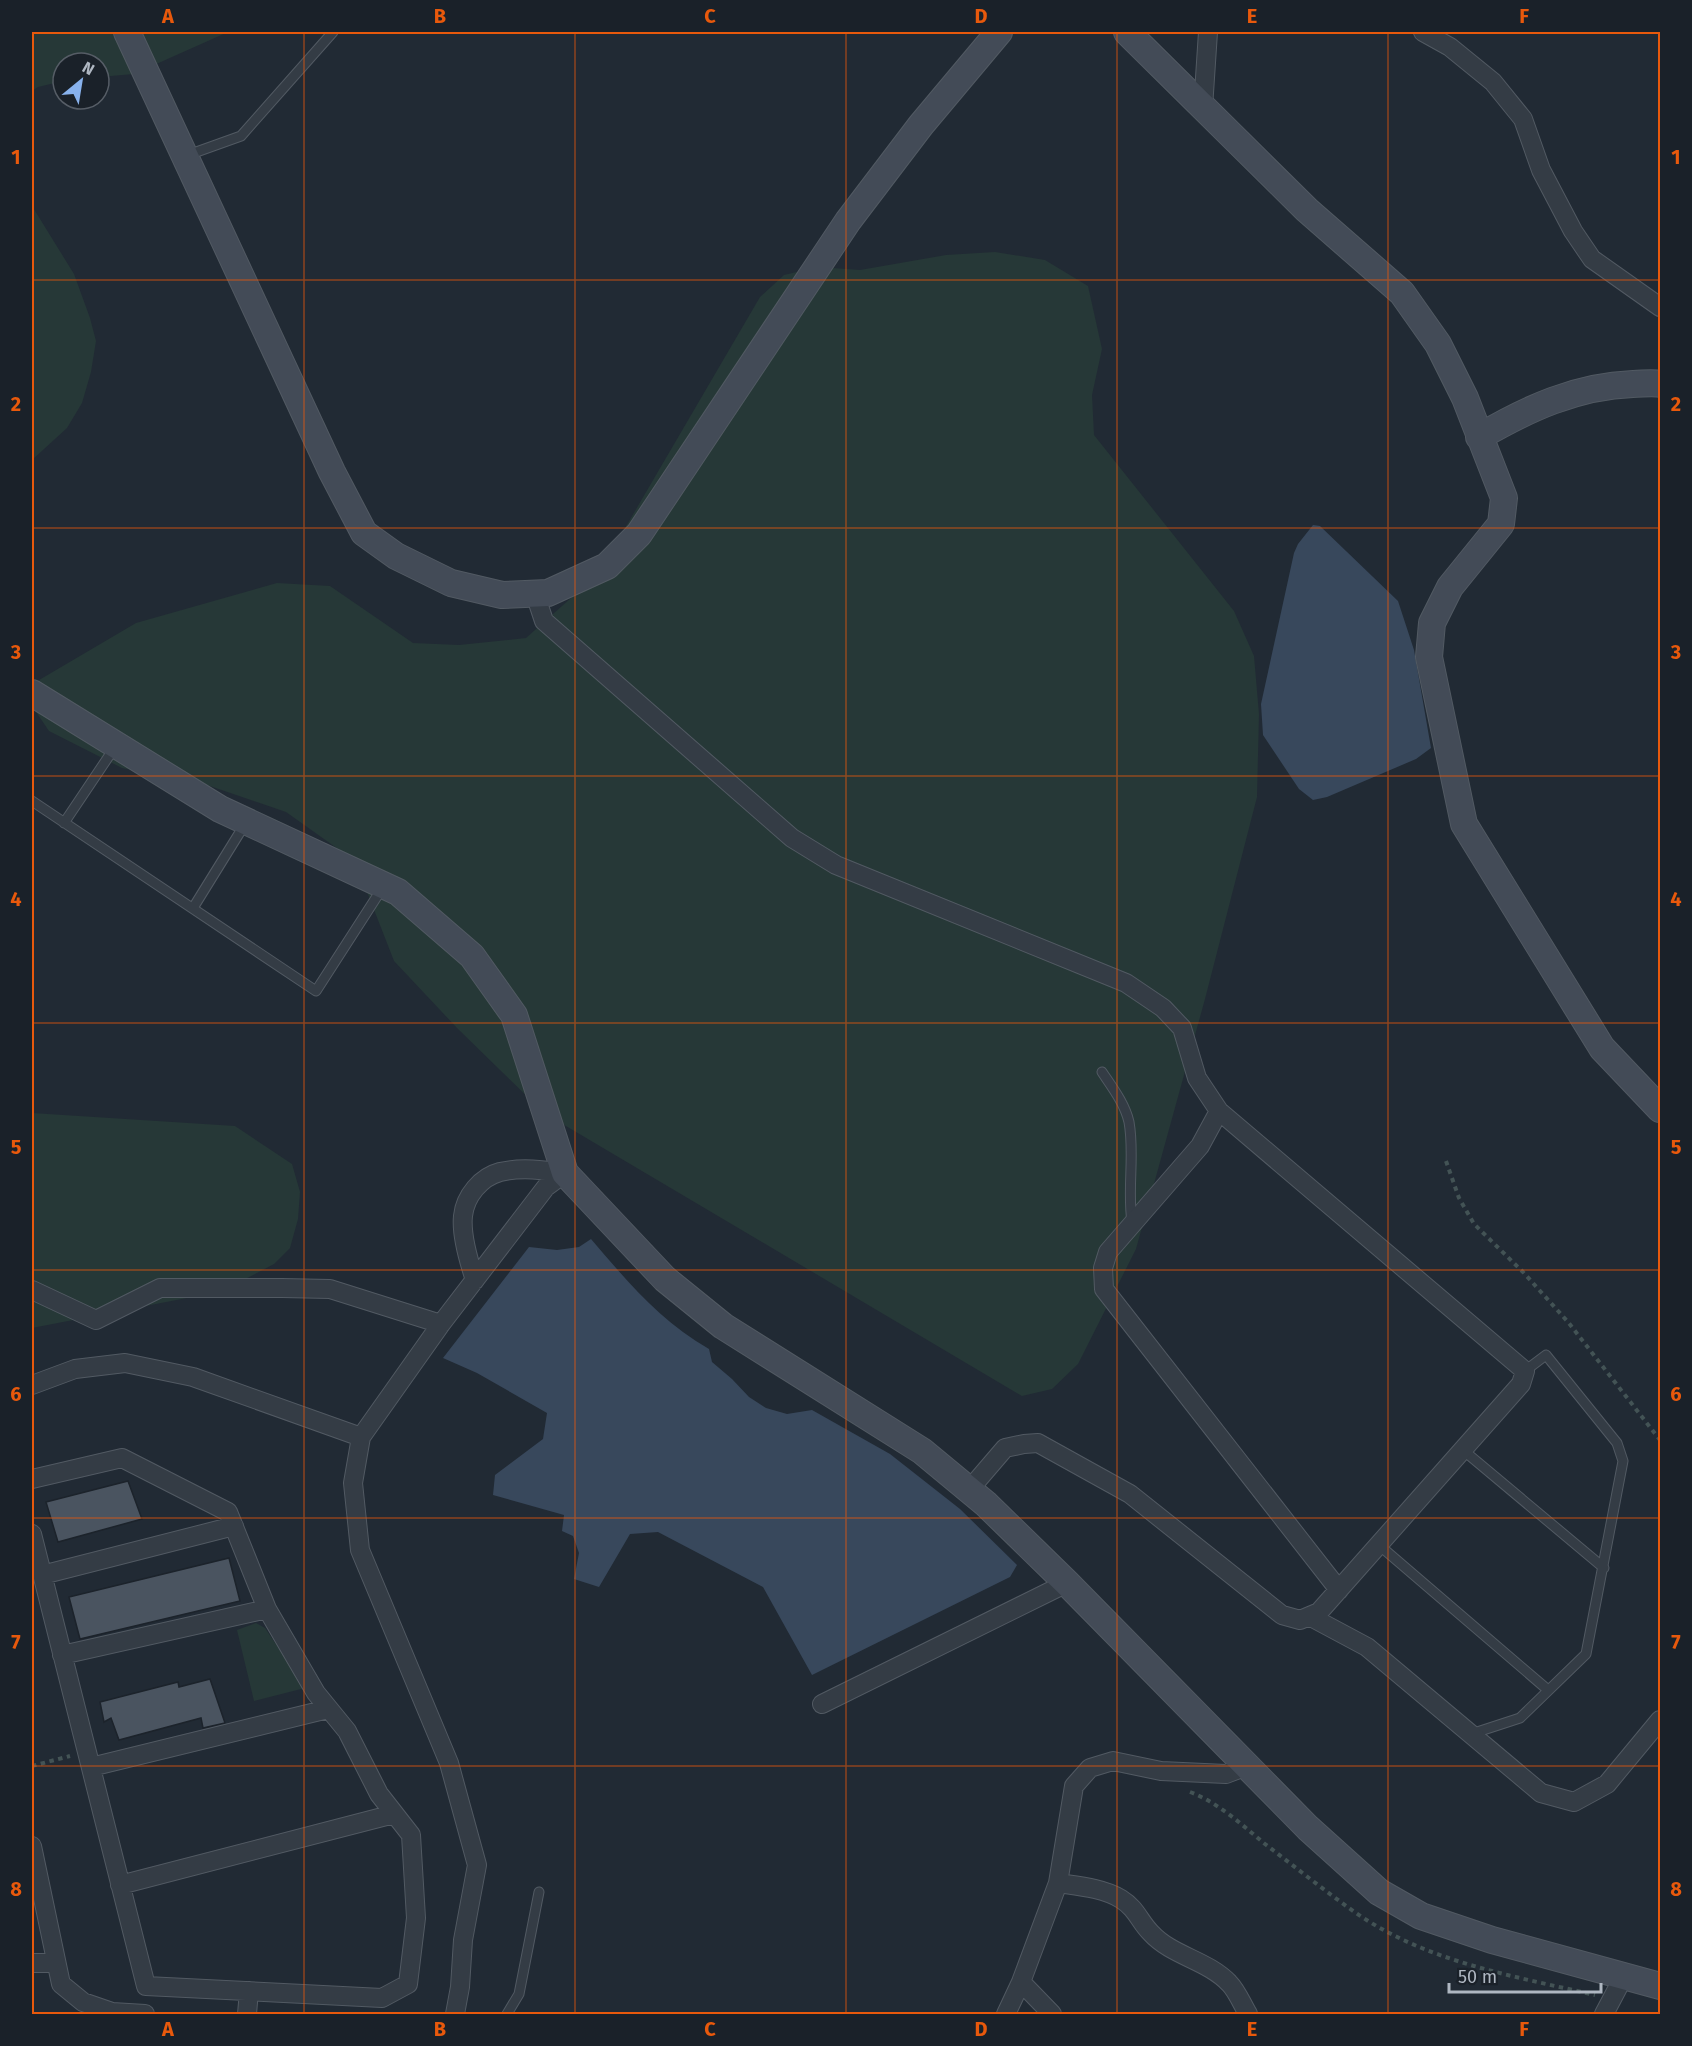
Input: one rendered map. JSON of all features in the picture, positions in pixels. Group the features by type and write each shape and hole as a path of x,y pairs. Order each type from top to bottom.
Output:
{"street":[{"path":"128,32 332,472 364,533 396,556 451,583 502,595 548,593 607,566 639,534 848,221 921,125 999,32"},
{"path":"1127,32 1307,210 1402,293 1438,344 1465,398 1504,498 1501,524 1450,587 1432,623 1429,657 1464,824 1602,1048 1660,1109"},
{"path":"1203,108 1208,32"},
{"path":"1423,32 1450,48 1493,82 1523,119 1541,170 1573,231 1592,259 1660,307"},
{"path":"1479,437 1518,414 1576,392 1613,385 1660,384"},
{"path":"535,594 544,621 792,838 836,865 1126,983 1163,1008 1182,1028 1197,1078 1219,1111 1525,1371 1521,1384 1340,1590 1319,1612 1300,1620 1282,1615 1130,1494 1038,1443 1005,1448 969,1490"},
{"path":"32,693 220,810 398,892 472,956 514,1015 565,1173 665,1279 723,1326 922,1451 986,1504 1308,1828 1379,1892 1421,1916 1492,1940 1660,1986"},
{"path":"1219,1111 1200,1146 1108,1252 1103,1268 1104,1289 1340,1590"},
{"path":"475,1280 467,1258 463,1216 468,1199 480,1182 499,1172 536,1168 565,1173"},
{"path":"455,2014 460,1987 463,1940 477,1865 449,1763 360,1550 353,1483 361,1437 441,1324 546,1187 565,1173"},
{"path":"32,1290 96,1320 160,1288 330,1289 441,1324"},
{"path":"32,1385 75,1369 125,1363 193,1377 361,1437"},
{"path":"32,1479 122,1458 228,1512 267,1609 316,1693 347,1731 379,1794 411,1835 416,1918 408,1984 382,1998 146,1986 32,1542"},
{"path":"42,1575 234,1526"},
{"path":"822,1704 1067,1583"},
{"path":"62,1655 267,1609"},
{"path":"1309,1616 1367,1647 1541,1793 1574,1802 1607,1784 1660,1720"},
{"path":"88,1759 328,1709"},
{"path":"1006,2014 1021,1982 1058,1883 1074,1786 1090,1768 1113,1761 1161,1771 1226,1774 1247,1766"},
{"path":"120,1885 394,1814"},
{"path":"32,1846 61,1984 83,2002 112,2012 145,2014"},
{"path":"1058,1883 1086,1887 1119,1898 1137,1911 1151,1933 1167,1945 1214,1970 1231,1984 1248,2014"},
{"path":"32,1963 56,1963"},
{"path":"1604,2014 1624,1976"},
{"path":"1021,1982 1052,2014"},
{"path":"248,2014 249,1991"}],"lane":[{"path":"186,155 241,136 333,32"},
{"path":"64,823 117,745"},
{"path":"32,801 316,991 384,885"},
{"path":"193,908 246,821"},
{"path":"1102,1072 1115,1090 1129,1121 1132,1224"},
{"path":"1469,1734 1520,1718 1586,1654 1623,1461 1617,1443 1546,1355 1525,1371"},
{"path":"1462,1450 1604,1568"},
{"path":"1379,1545 1548,1690"},
{"path":"507,2014 519,1994 539,1892"}],"path":[{"path":"1446,1161 1459,1198 1474,1224 1523,1272 1568,1322 1660,1440"},
{"path":"32,1766 88,1759"}],"shaded area":[{"path":"32,32 228,32 134,74 111,76 111,51 51,51 51,84 32,91"},
{"path":"32,206 74,274 96,341 91,372 82,403 67,428 32,460"},
{"path":"995,252 1045,260 1088,286 1102,349 1092,395 1094,435 1234,611 1254,656 1259,714 1257,797 1205,999 1136,1249 1078,1364 1052,1389 1022,1396 544,1113 457,1028 394,961 355,861 286,812 204,784 122,768 49,731 32,706 34,683 136,623 277,583 330,586 413,643 459,645 526,638 580,590 621,535 760,297 784,275 818,267 860,270 946,255"},
{"path":"32,1113 235,1126 292,1164 300,1192 298,1219 290,1248 274,1264 236,1284 192,1297 32,1328"},
{"path":"256,1623 265,1628 305,1688 254,1701 237,1630"}],"water":[{"path":"1313,525 1320,526 1398,601 1414,650 1431,748 1416,759 1327,797 1313,800 1299,789 1263,735 1261,704 1294,553"},
{"path":"591,1239 631,1285 660,1313 709,1349 712,1362 749,1397 766,1408 787,1414 812,1410 890,1454 960,1509 1017,1565 1010,1577 812,1675 763,1587 658,1532 630,1534 599,1587 574,1579 579,1553 573,1536 562,1531 564,1515 493,1495 495,1475 543,1439 547,1413 477,1373 443,1358 529,1247 557,1250 579,1247"}],"building":[{"path":"128,1481 142,1519 58,1542 46,1502"},
{"path":"229,1558 240,1601 80,1639 69,1597"},
{"path":"210,1679 225,1723 203,1728 201,1718 119,1740 111,1718 104,1722 100,1702 178,1682 179,1687"}]}
